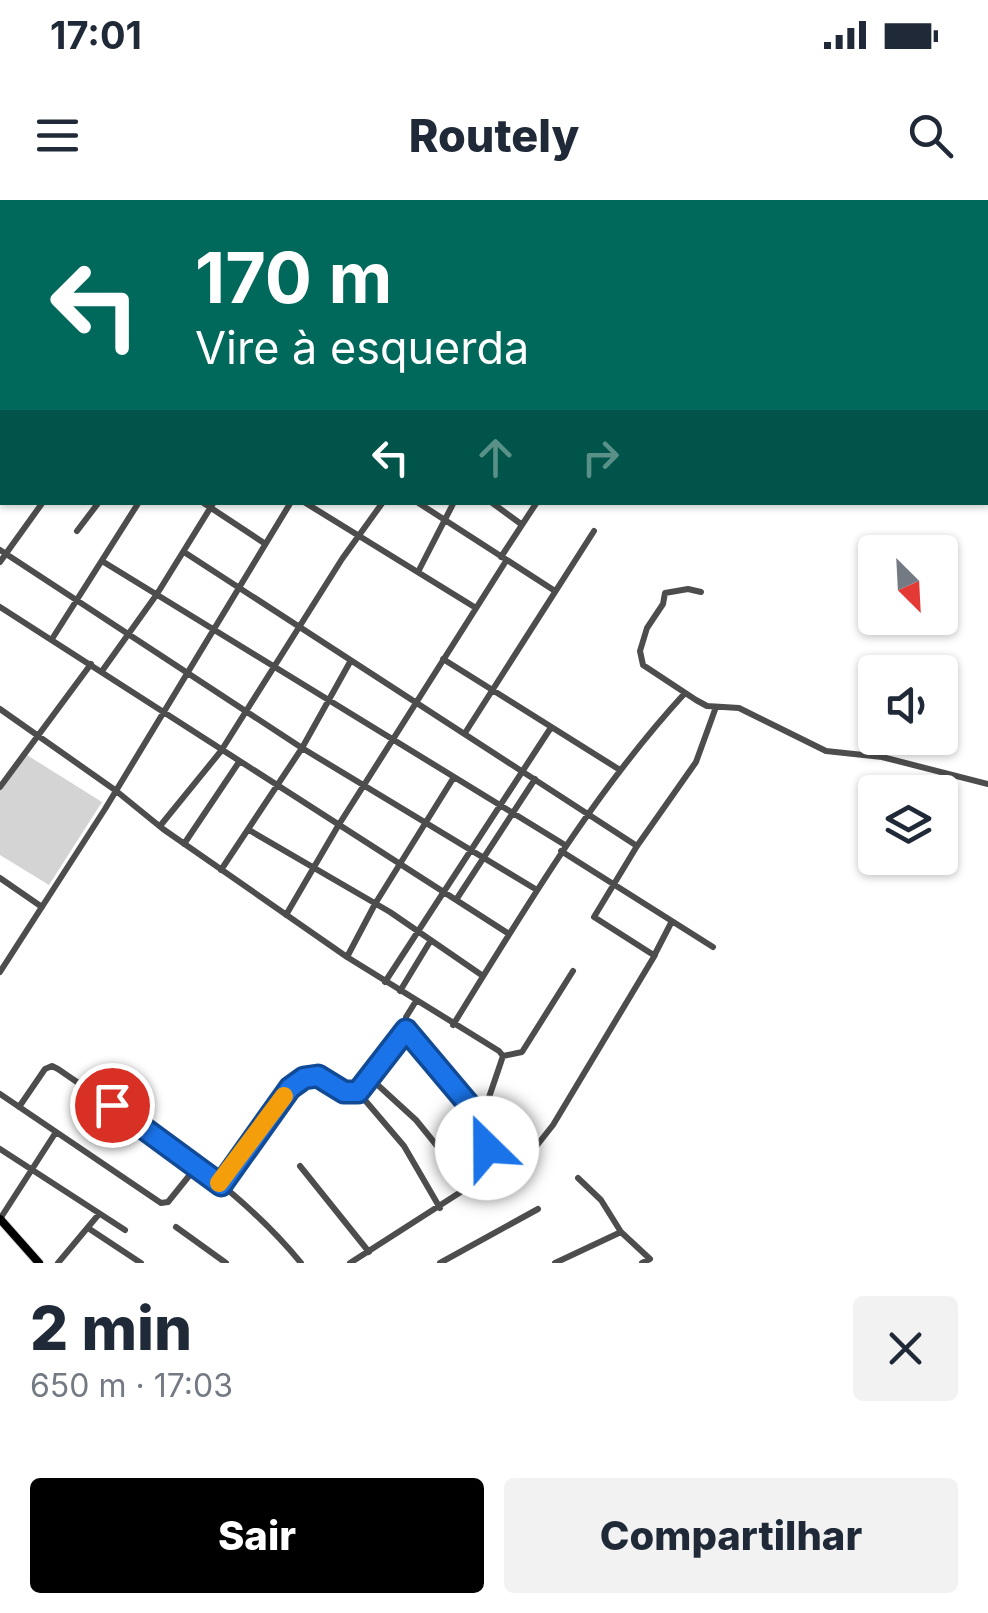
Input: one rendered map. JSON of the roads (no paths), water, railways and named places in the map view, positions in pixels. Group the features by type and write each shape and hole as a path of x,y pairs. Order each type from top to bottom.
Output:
{"main road":[{"path":"0,1219 39,1263"}],"street":[{"path":"42,505 2,555 302,748 538,890"},
{"path":"77,531 96,505"},
{"path":"52,640 138,505"},
{"path":"102,671 157,594 212,505 264,542"},
{"path":"0,972 288,505"},
{"path":"309,505 476,608"},
{"path":"160,826 221,751 381,505"},
{"path":"422,505 555,591"},
{"path":"418,572 452,505"},
{"path":"495,505 521,524"},
{"path":"286,915 476,608 535,505"},
{"path":"466,734 594,531"},
{"path":"184,552 638,846"},
{"path":"102,561 500,804 613,886 713,947"},
{"path":"700,592 665,593 646,628 640,651 643,664 707,706 738,708 826,751 882,757 988,784"},
{"path":"1,610 509,934"},
{"path":"443,659 620,770"},
{"path":"221,870 302,748 350,662"},
{"path":"0,787 91,664"},
{"path":"453,1025 586,814 685,692"},
{"path":"655,954 648,954 594,917 696,762 716,707"},
{"path":"0,709 346,957 503,1056"},
{"path":"385,982 550,729"},
{"path":"184,844 239,762"},
{"path":"346,957 374,904 454,777"},
{"path":"456,900 535,779"},
{"path":"249,830 419,932 483,976"},
{"path":"0,878 42,907"},
{"path":"481,1179 496,1180 519,1168 553,1125 671,923"},
{"path":"400,991 431,940"},
{"path":"503,1056 522,1052 573,972"},
{"path":"358,1092 406,1030 406,1017 416,1001"},
{"path":"406,1030 486,1125"},
{"path":"350,1263 481,1179 488,1164 488,1097 503,1056"},
{"path":"20,1107 52,1066 197,1166 280,1237 301,1263"},
{"path":"221,1185 297,1082 318,1076 344,1092 358,1092 407,1150 440,1208"},
{"path":"369,1076 416,1120 455,1168"},
{"path":"0,1094 162,1203 168,1202 197,1166"},
{"path":"0,1219 56,1132"},
{"path":"0,1148 125,1230"},
{"path":"300,1166 368,1252"},
{"path":"578,1178 600,1200 620,1232 650,1259 642,1263"},
{"path":"440,1263 538,1209"},
{"path":"62,1262 99,1214"},
{"path":"176,1226 226,1263"},
{"path":"88,1228 141,1263"},
{"path":"556,1263 620,1232"}]}
